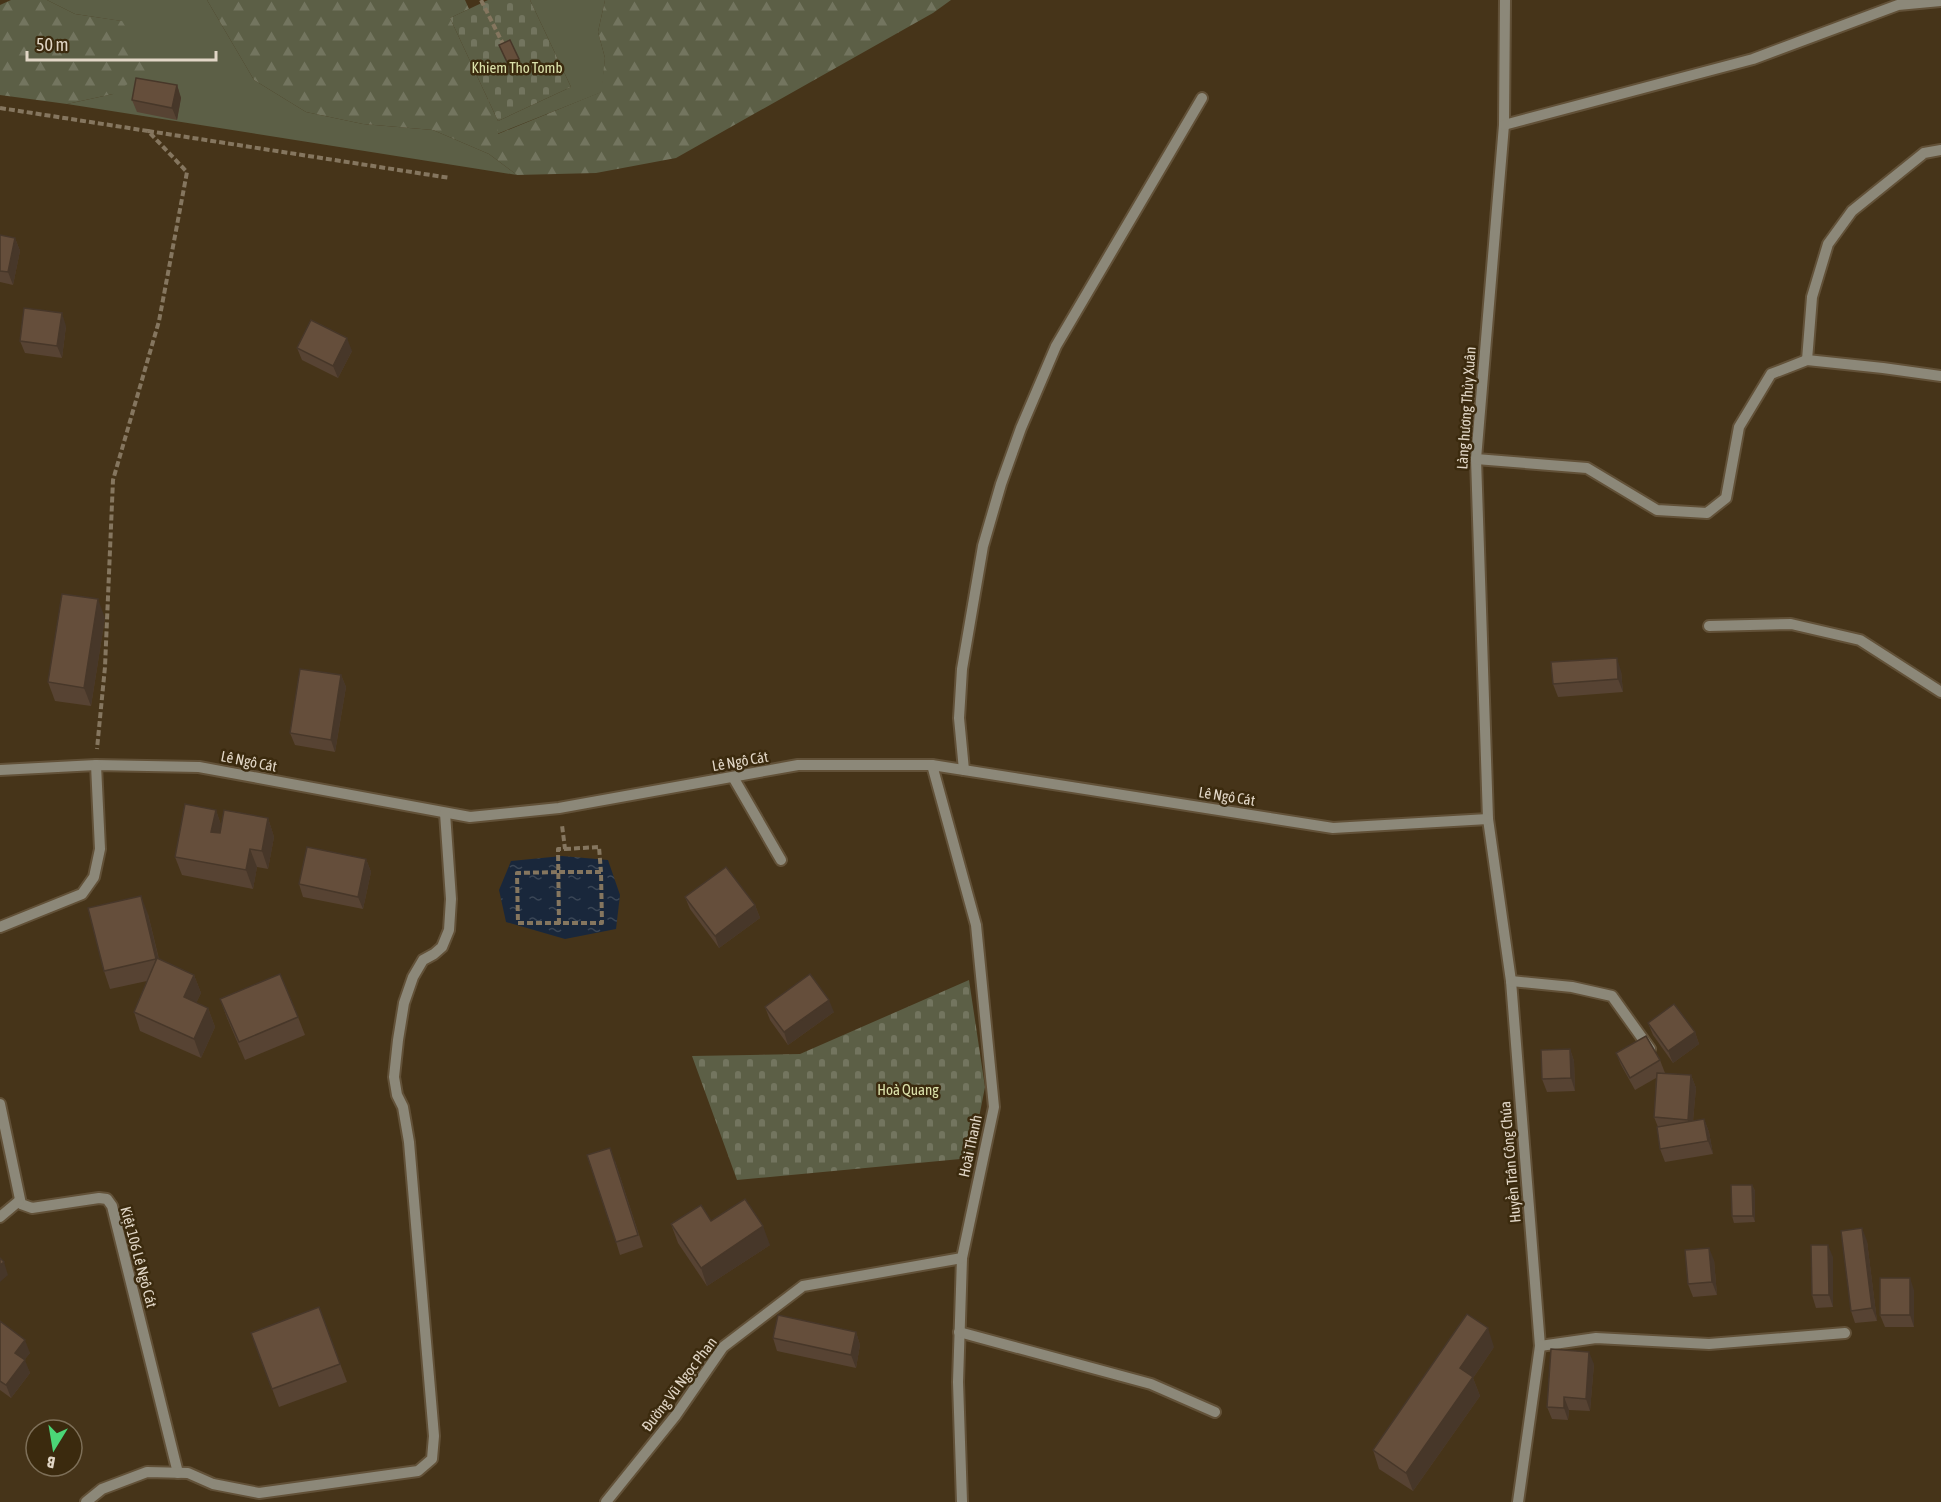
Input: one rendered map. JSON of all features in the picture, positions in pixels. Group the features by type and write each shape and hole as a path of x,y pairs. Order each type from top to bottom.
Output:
{"street":[{"name":"Làng hương Thủy Xuân","path":"1488,819 1476,459 1504,125 1504,0"},
{"path":"1504,125 1753,59 1900,2 1941,1"},
{"path":"964,770 959,718 962,669 983,546 1001,484 1021,428 1056,346 1202,98"},
{"path":"1807,360 1812,297 1828,244 1852,211 1924,153 1941,150"},
{"path":"1476,459 1587,468 1657,510 1707,513 1726,498 1739,427 1771,374 1807,360 1941,376"},
{"path":"1709,626 1791,624 1860,640 1941,692"},
{"path":"0,927 82,894 94,877 100,849 96,765"},
{"name":"Lê Ngô Cát","path":"0,770 96,765 200,767 470,817 559,808 798,765 932,765 1334,828 1488,819"},
{"name":"Hoài Thanh","path":"932,765 976,925 994,1107 962,1258 958,1382 962,1502"},
{"path":"734,777 780,860"},
{"path":"86,1502 102,1489 147,1472 188,1473 213,1484 259,1493 418,1471 432,1459 434,1436 409,1142 403,1107 397,1095 394,1077 404,1003 413,977 423,960 442,946 449,930 451,898 445,813"},
{"name":"Huyền Trân Công Chúa","path":"1488,819 1510,981 1540,1346 1518,1502"},
{"path":"1510,981 1572,987 1612,996 1650,1049"},
{"path":"0,1104 19,1201 0,1217"},
{"name":"Kiệt 106 Lê Ngô Cát","path":"19,1201 24,1206 32,1208 99,1198 107,1199 112,1206 178,1473"},
{"name":"Đường Vũ Ngọc Phan","path":"606,1502 676,1415 723,1347 802,1286 962,1258"},
{"path":"959,1332 1151,1384 1215,1412"},
{"path":"1540,1346 1596,1338 1709,1344 1845,1333"}],"path":[{"path":"481,0 506,50"},
{"path":"0,108 450,178"},
{"path":"96,765 105,667 113,480 159,321 187,172 148,131"},
{"path":"559,808 566,849"},
{"path":"560,924 559,872 558,849 598,848 601,872 602,923 560,924 518,923 517,873 559,872 601,872"}],"green space":[{"path":"11,0 47,0 75,14 122,21 151,68 113,94 67,104 0,95 0,5"},
{"path":"47,0 207,0 254,80 306,112 363,124 433,130 489,154 517,175 67,104 113,94 121,21 75,14"},
{"path":"207,0 465,0 469,9 450,18 498,121 498,134 601,92 605,58 598,32 605,0 951,0 933,13 676,158 596,173 517,175 489,154 433,130 363,124 306,112 254,80"},
{"name":"Khiem Tho Tomb","path":"488,0 530,0 571,87 498,121 450,18"},
{"path":"530,0 605,0 598,32 605,58 602,92 497,134 498,121 571,87"},
{"name":"Hoà Quang","path":"969,980 985,1087 971,1158 737,1180 692,1056 800,1054"}],"water":[{"path":"562,856 608,860 620,895 616,929 565,939 506,922 499,890 511,861"}],"building":[{"path":"510,40 519,59 508,64 499,45"},
{"path":"136,78 177,85 172,108 132,100"},
{"path":"0,235 15,238 8,272 0,271"},
{"path":"24,308 62,313 57,346 20,341"},
{"path":"311,320 347,338 333,366 297,348"},
{"path":"62,594 98,599 84,688 48,682"},
{"path":"1617,658 1618,679 1553,684 1551,662"},
{"path":"300,669 341,675 331,740 290,733"},
{"path":"185,804 216,810 211,832 220,833 224,810 268,818 262,851 250,849 246,870 175,857"},
{"path":"307,847 366,859 358,897 299,884"},
{"path":"726,867 755,905 715,936 685,897"},
{"path":"141,896 156,959 104,971 88,908"},
{"path":"157,958 194,975 184,997 208,1008 194,1039 134,1012"},
{"path":"280,974 298,1017 239,1042 220,999"},
{"path":"810,974 829,1000 784,1032 765,1007"},
{"path":"1674,1004 1695,1032 1668,1051 1648,1023"},
{"path":"1646,1036 1660,1060 1630,1078 1616,1053"},
{"path":"1570,1049 1571,1078 1542,1079 1541,1050"},
{"path":"1657,1073 1691,1075 1688,1120 1654,1117"},
{"path":"1704,1119 1708,1141 1660,1149 1657,1127"},
{"path":"610,1148 638,1235 616,1242 587,1155"},
{"path":"1731,1185 1752,1185 1753,1216 1732,1216"},
{"path":"745,1199 763,1226 701,1268 671,1224 701,1205 711,1221"},
{"path":"1862,1228 1872,1308 1851,1311 1841,1231"},
{"path":"1811,1245 1828,1245 1829,1295 1812,1295"},
{"path":"1709,1248 1712,1282 1688,1284 1685,1250"},
{"path":"1880,1278 1910,1278 1910,1315 1880,1315"},
{"path":"319,1307 340,1364 272,1389 251,1333"},
{"path":"1467,1314 1488,1328 1460,1368 1473,1377 1406,1473 1373,1450"},
{"path":"778,1315 856,1332 851,1355 773,1338"},
{"path":"0,1321 25,1340 15,1353 25,1360 6,1385 0,1381"},
{"path":"1551,1349 1589,1352 1586,1399 1564,1397 1564,1408 1547,1407"}]}
